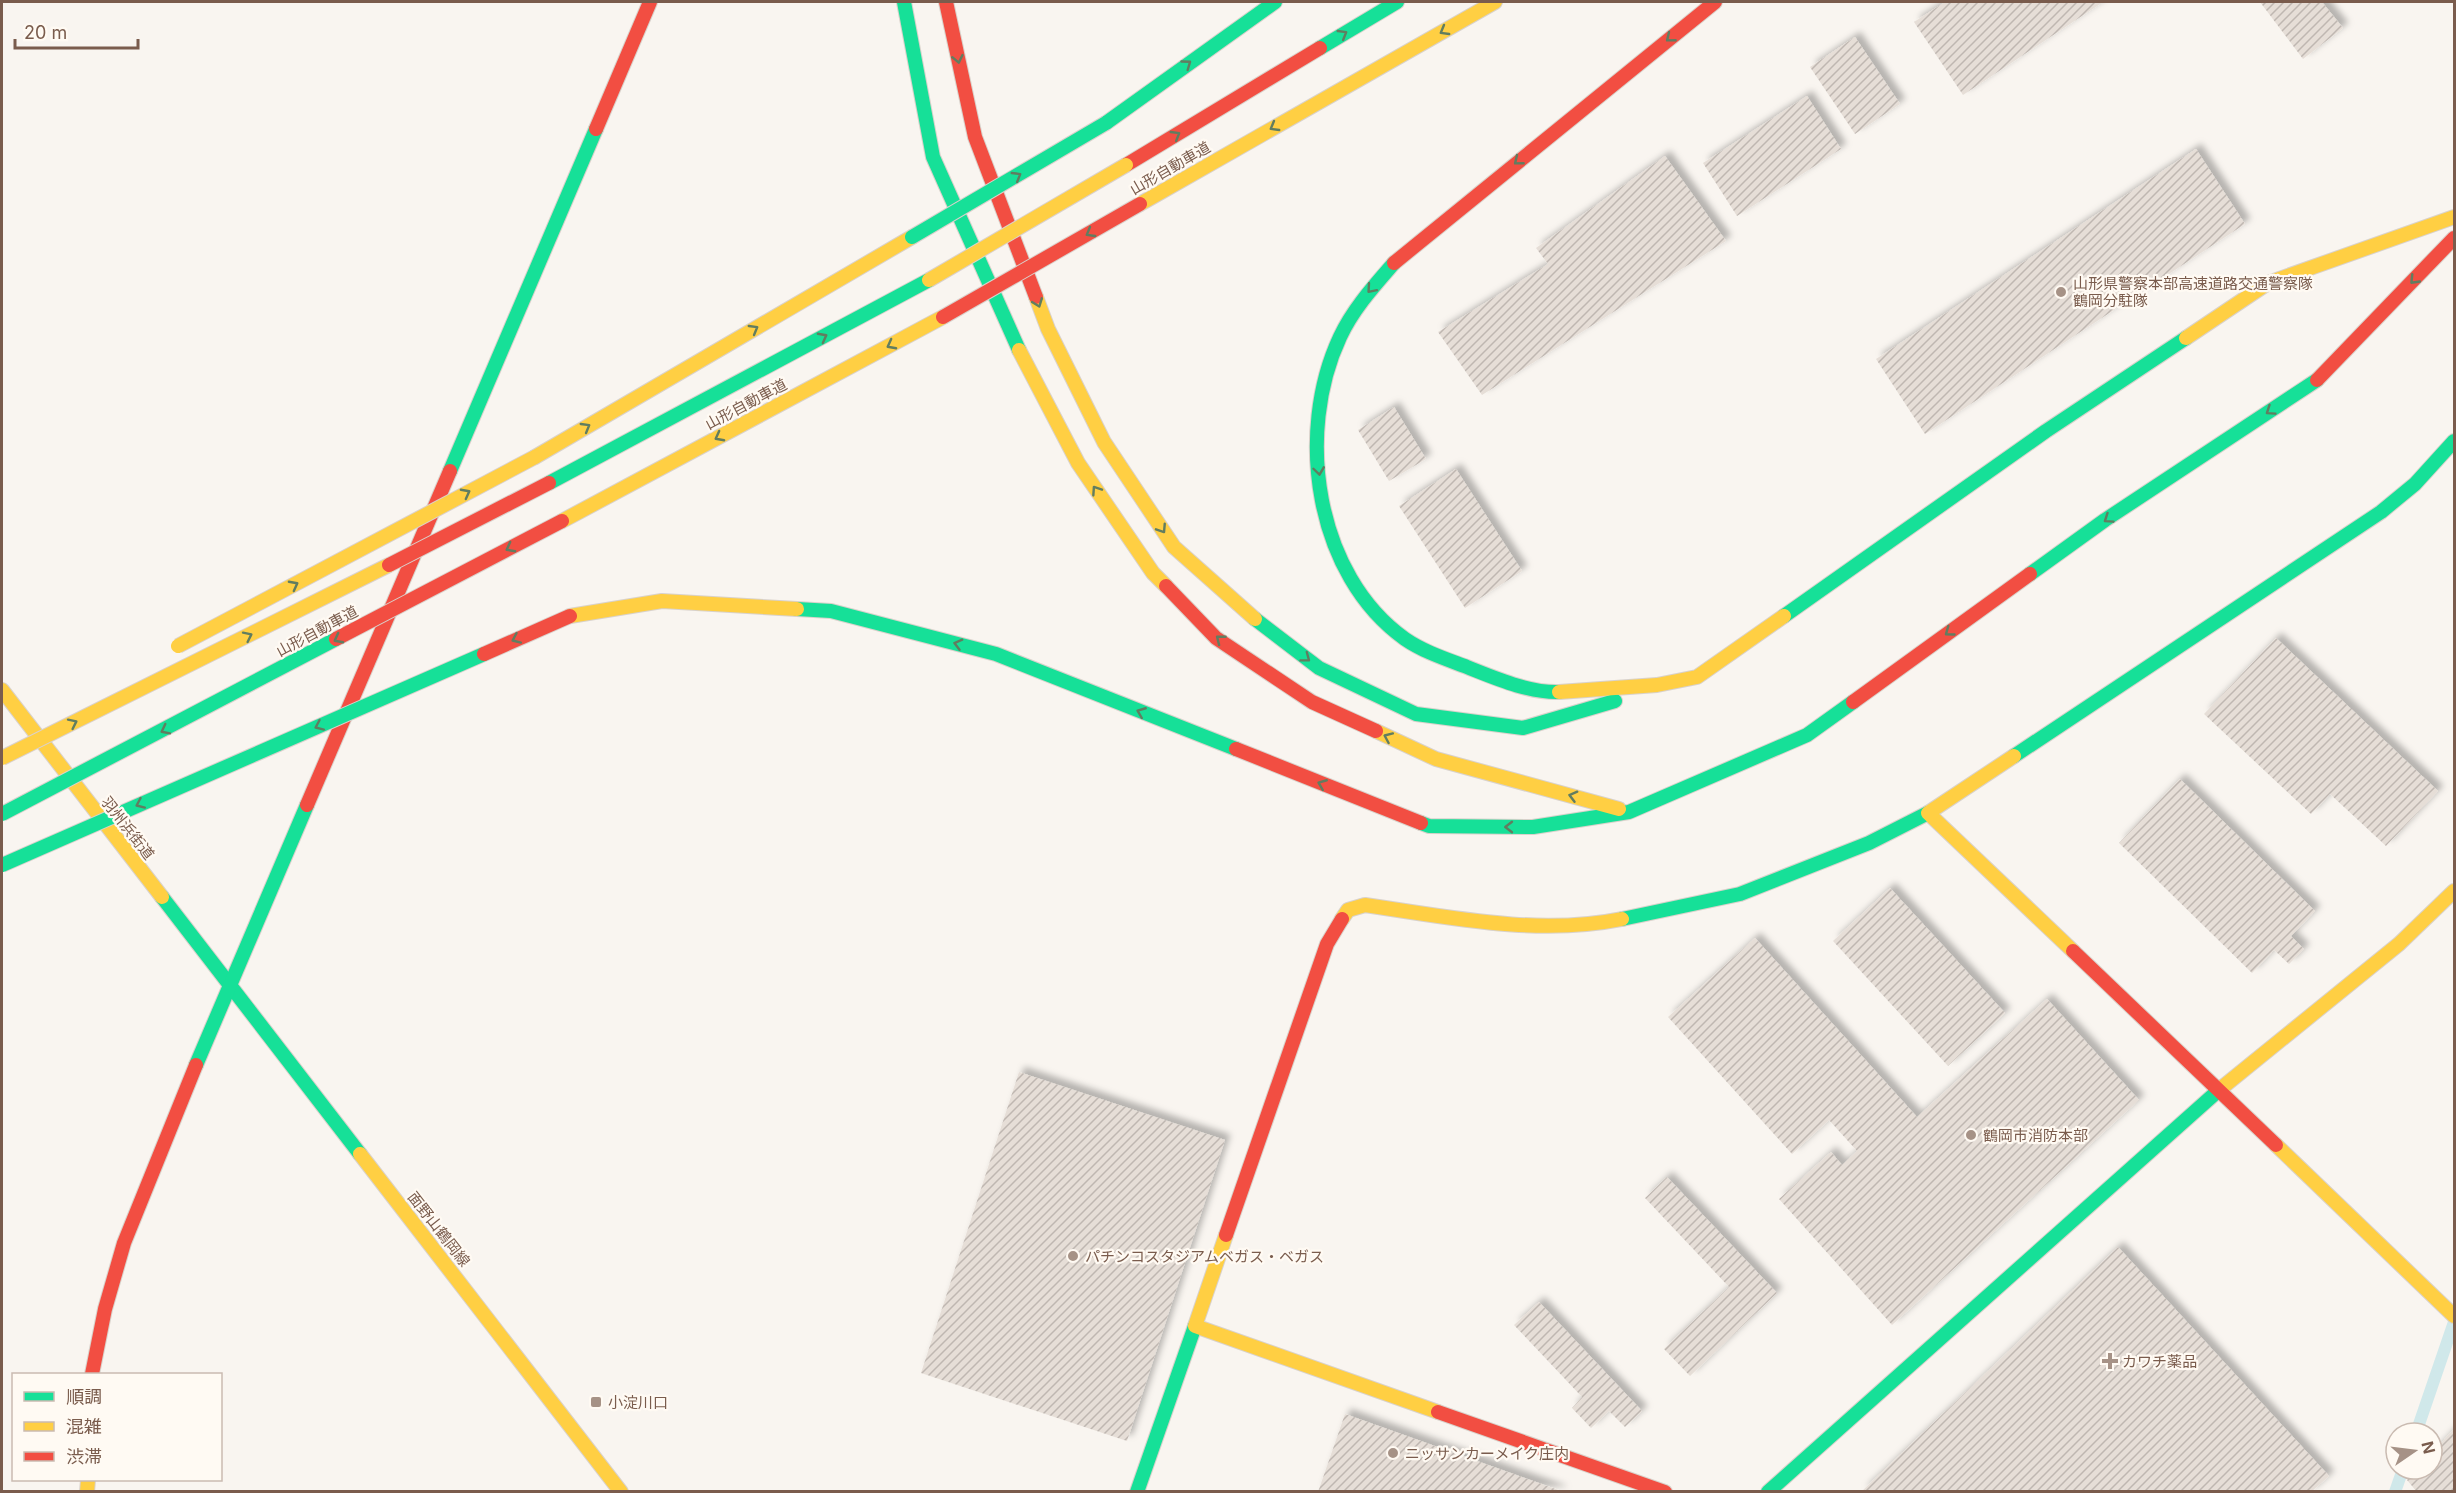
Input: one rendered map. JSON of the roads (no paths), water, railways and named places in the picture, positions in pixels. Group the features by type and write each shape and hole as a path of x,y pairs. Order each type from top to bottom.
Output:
{"main road":[{"path":"92,1373 105,1309 124,1243 194,1067 231,986 650,2"},
{"path":"904,2 933,157 1022,357 1078,463 1152,573 1216,638 1312,702 1436,759 1629,812"},
{"path":"946,2 975,137 1048,329 1104,442 1173,547 1240,608 1319,668 1416,714 1523,728 1697,677 1719,664 2046,431 2268,284 2454,217"},
{"path":"169,651 535,457 912,237 1106,123 1275,2"},
{"name":"山形自動車道","path":"2,758 334,594 549,483 929,280 1397,2"},
{"name":"山形自動車道","path":"2,814 562,521 943,318 1495,2"},
{"path":"1673,684 1549,692 1461,665 1406,639 1380,614 1346,571 1330,525 1318,466 1319,410 1335,348 1359,303 1400,257 1715,2"},
{"path":"2,865 570,616 662,601 831,611 996,654 1429,826 1533,827 1629,812 1807,735 2105,520 2317,380 2454,238"},
{"path":"1137,1491 1327,944 1348,910 1365,905 1475,920 1551,925 1611,921 1740,894 1811,869 1928,813 2370,521 2401,499 2430,471 2454,441"},
{"name":"羽州浜街道","path":"2,690 231,986"},
{"path":"12,735 43,718"},
{"path":"1928,813 2220,1089 2454,1316"},
{"path":"1768,1491 1797,1469 2220,1089 2399,944 2454,891"},
{"name":"面野山鶴岡線","path":"231,986 621,1491"},
{"path":"1195,1326 1665,1491"}],"waterway":[{"path":"2420,1421 2454,1322"},
{"path":"2395,1492 2399,1481"}],"place":[{"name":"山形県警察本部高速道路交通警察隊 鶴岡分駐隊","path":"2061,292"},
{"name":"鶴岡市消防本部","path":"1971,1135"},
{"name":"パチンコスタジアムベガス・ベガス","path":"1073,1256"},
{"name":"カワチ薬品","path":"2110,1361"},
{"name":"小淀川口","path":"596,1402"},
{"name":"ニッサンカーメイク庄内","path":"1393,1453"}]}
